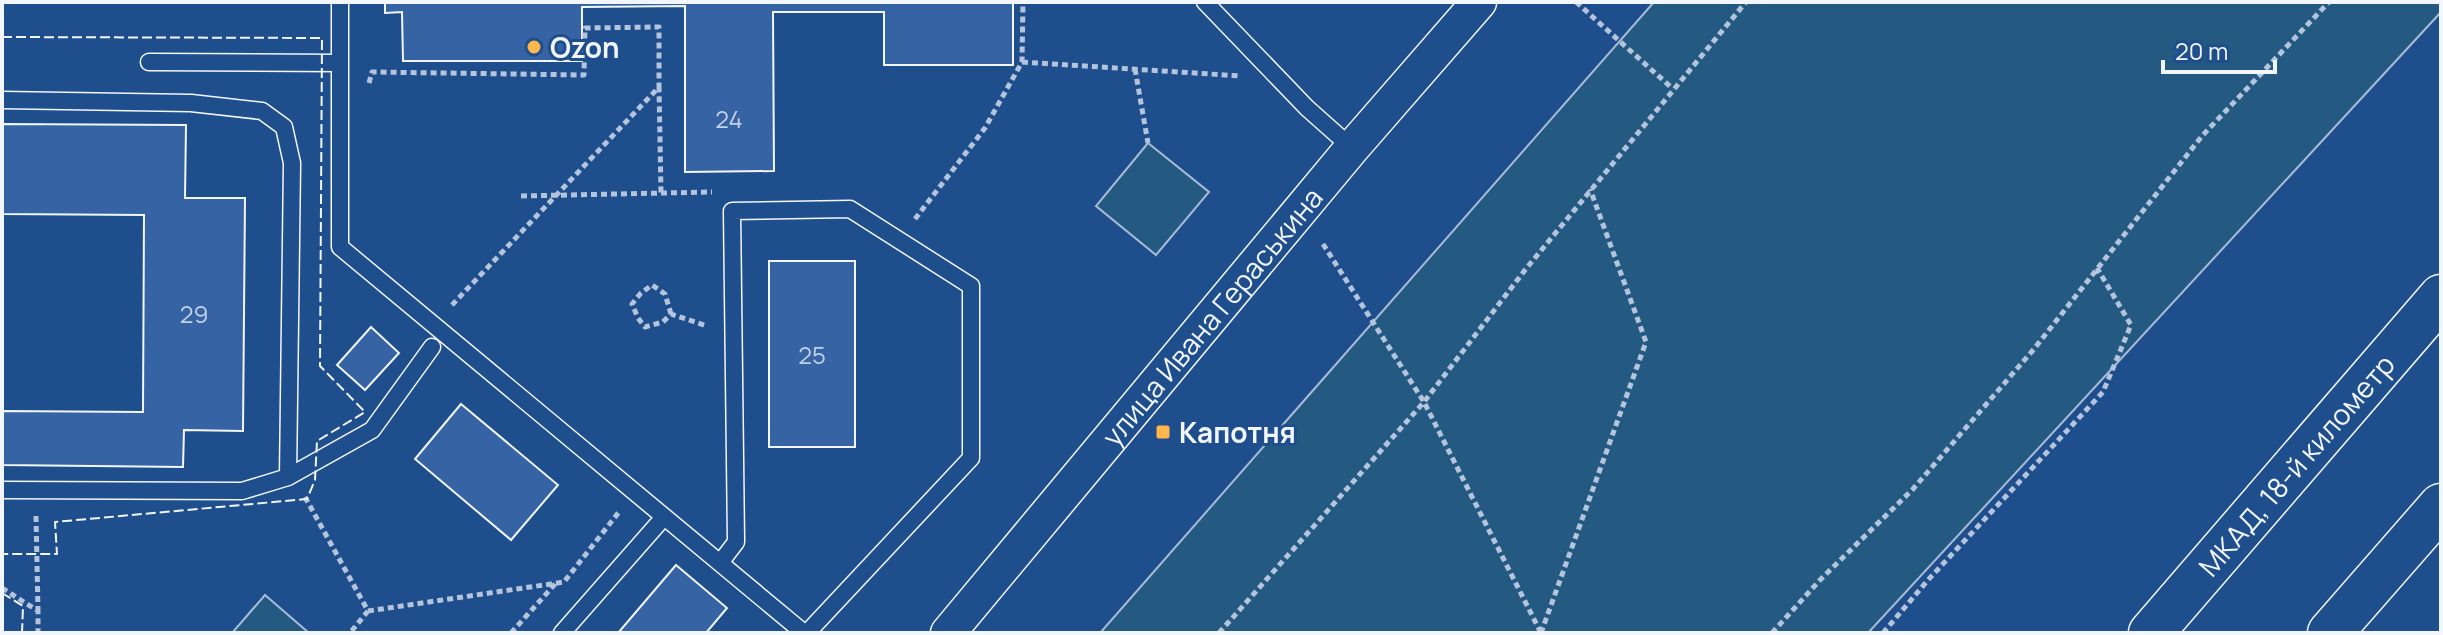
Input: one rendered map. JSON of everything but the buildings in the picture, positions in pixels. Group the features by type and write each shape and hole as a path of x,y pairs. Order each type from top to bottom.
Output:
{"highway":[{"name":"МКАД, 18-й километр","path":"2151,633 2441,297"},
{"path":"2330,633 2441,506"}],"street":[{"name":"улица Ивана Гераськина","path":"948,633 1352,148 1479,2"}],"lane":[{"path":"340,2 340,247 664,517 805,633 971,458 971,286 850,209 732,211 736,542 720,563"},
{"path":"1205,2 1307,108 1352,148"},
{"path":"149,62 340,63"},
{"path":"2,100 191,103 262,111 284,127 292,163 288,477"},
{"path":"2,490 242,491 288,477 372,430 432,347"},
{"path":"562,633 664,517"}],"path":[{"path":"914,220 985,128 1022,62 1023,2"},
{"path":"1576,2 1673,89"},
{"path":"1219,633 1424,402 1590,189 1746,2"},
{"path":"1772,633 1820,580 1913,489 2034,349 2202,136 2329,2"},
{"path":"368,85 372,72 584,75 585,28 659,27 661,193"},
{"path":"1022,62 1247,77"},
{"path":"1135,69 1148,143"},
{"path":"448,309 659,87"},
{"path":"1323,244 1424,402 1541,633 1646,342 1590,189"},
{"path":"521,196 713,192"},
{"path":"1883,633 1928,580 2103,392 2131,325 2097,268"},
{"path":"652,285 665,294 671,314 663,322 645,327 632,304 652,285"},
{"path":"671,314 715,329"},
{"path":"288,477 307,499 368,611"},
{"path":"36,490 38,633"},
{"path":"350,633 368,611 564,582 623,508"},
{"path":"511,633 556,583"},
{"path":"2,588 38,611"}],"shaded area":[{"path":"1654,2 2441,2 2441,12 1868,633 1100,633"},
{"path":"1148,143 1209,192 1156,255 1096,206"},
{"path":"265,595 309,633 232,633"}],"fence":[{"path":"2,37 322,38 320,366 365,412 317,441 315,480 307,499 55,522 57,554 2,554"},
{"path":"2,593 23,606 22,633"}],"place":[{"name":"Ozon","path":"534,47"},
{"name":"Капотня","path":"1163,432"}]}
